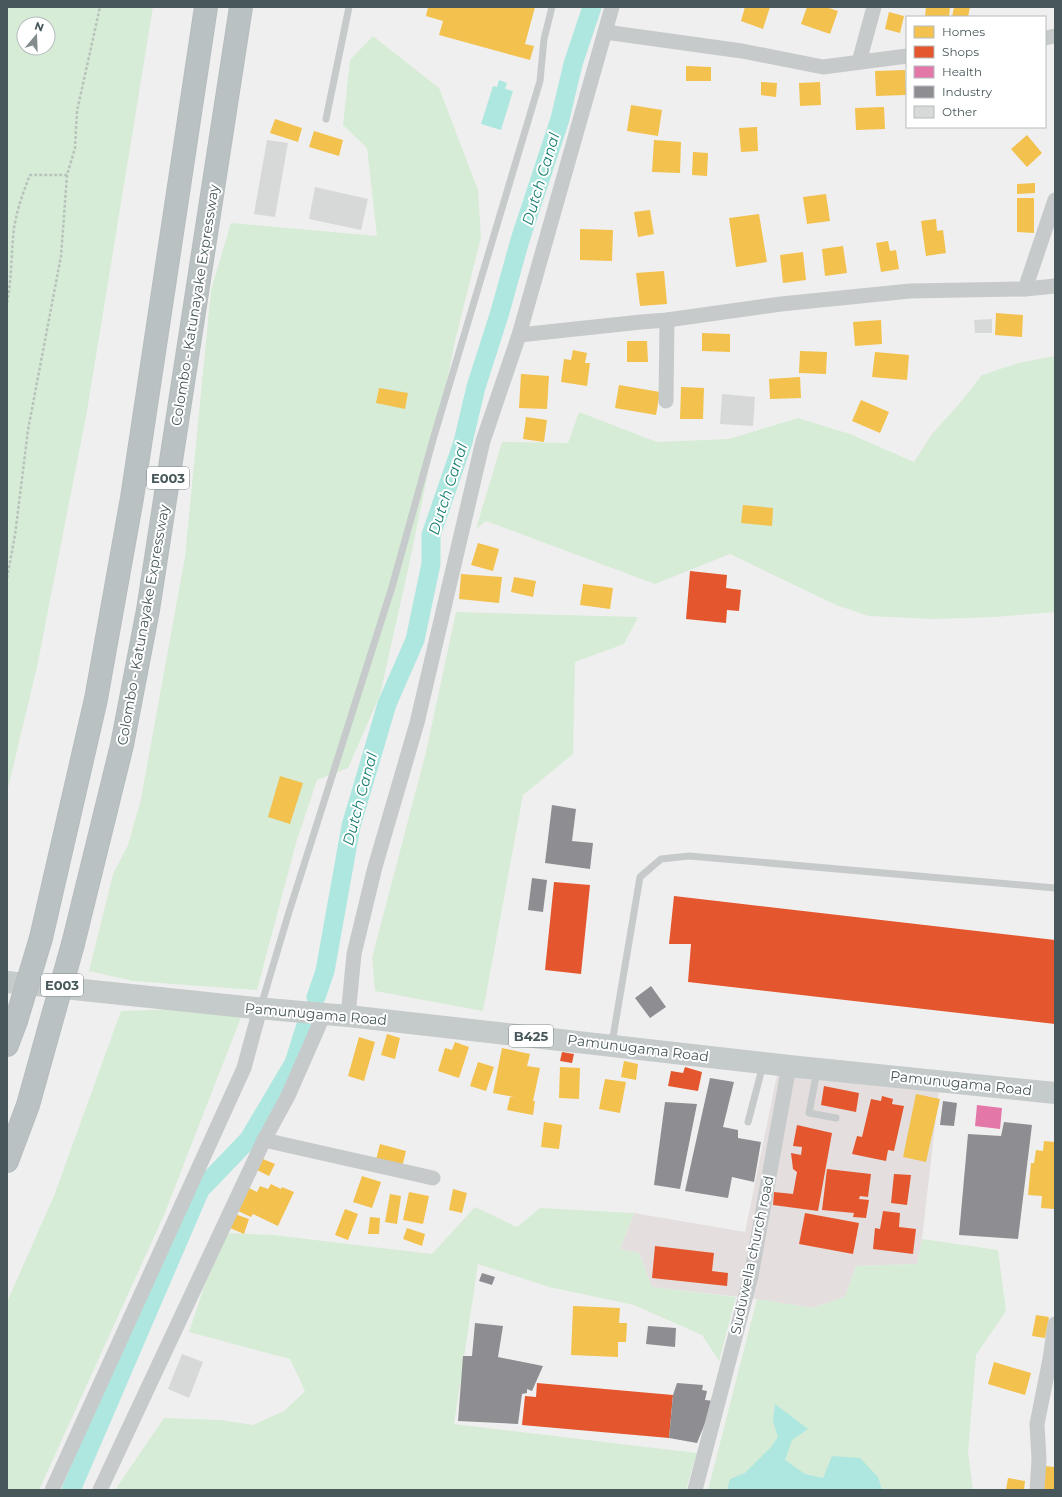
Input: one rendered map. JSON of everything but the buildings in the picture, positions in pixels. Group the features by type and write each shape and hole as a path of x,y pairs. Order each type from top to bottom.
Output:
{"highway":[{"name":"E003","path":"7,1045 16,1021 41,938 98,691 132,498 206,7"},
{"name":"Colombo - Katunayake Expressway","path":"7,1161 28,1105 73,944 122,746 148,610 241,7"}],"main road":[{"name":"Pamunugama Road","path":"7,982 260,1009 348,1016 789,1066 1055,1093"}],"street":[{"path":"348,1016 354,954 375,867 417,723 484,441 519,335 612,7"},
{"path":"858,62 874,7"},
{"path":"605,32 742,51 823,67 906,56"},
{"path":"1025,289 1055,200"},
{"path":"519,335 667,320 781,304 910,291 1025,289 1055,286"},
{"path":"666,401 667,320"},
{"path":"52,1490 244,1068 260,1009"},
{"path":"100,1490 264,1140 288,1096 324,1014"},
{"name":"Suduwella church road","path":"695,1490 751,1276 789,1066"},
{"path":"264,1140 433,1178"},
{"path":"1037,1490 1039,1459 1037,1424 1052,1364 1055,1324"}],"lane":[{"path":"326,119 349,7"},
{"path":"260,1009 392,587 434,436 540,81 544,39 552,7"},
{"path":"611,1045 640,877 661,859 689,856 1055,888"},
{"path":"748,1122 764,1063"},
{"path":"818,1068 809,1113 836,1118"}],"path":[{"path":"7,578 15,535 28,430 61,256 67,175 75,148 77,111 100,7"},
{"path":"7,303 10,289 14,228 21,199 30,175 67,175"}],"shaded area":[{"path":"777,1075 939,1091 922,1239 917,1264 856,1266 845,1297 812,1308 757,1299 652,1287 639,1253 620,1249 634,1213 745,1232"}],"green space":[{"path":"7,7 153,7 87,411 37,667 7,792"},
{"path":"373,36 439,88 478,190 481,237 456,337 409,565 380,695 348,768 317,780 296,843 257,990 133,981 89,971 113,874 128,845 141,799 185,557 211,290 231,223 377,236 367,148 343,125 350,60"},
{"path":"1055,356 1055,612 995,617 934,619 869,616 836,605 730,554 655,584 486,521 476,529 502,442 568,443 579,412 657,442 729,439 798,418 850,434 914,462 932,434 960,403 982,375 1018,363"},
{"path":"456,612 638,617 624,644 575,662 573,754 523,795 483,1011 375,991 372,958 426,752"},
{"path":"245,1007 164,1215 39,1490 7,1490 7,1302 54,1196 121,1011"},
{"path":"475,1207 517,1227 540,1208 634,1213 620,1249 639,1253 652,1287 736,1297 719,1361 702,1335 634,1305 549,1287 478,1264 454,1424 697,1453 686,1490 115,1490 164,1418 221,1420 253,1425 284,1411 305,1391 290,1359 189,1332 222,1233 273,1235 432,1254"},
{"path":"922,1239 998,1250 1006,1311 976,1355 968,1452 973,1490 708,1490 757,1299 812,1308 845,1297 856,1266 917,1264"}],"water":[{"path":"499,80 507,83 505,89 513,91 501,130 481,124 493,86 497,87"},
{"path":"775,1404 808,1429 792,1440 785,1460 805,1474 823,1478 832,1456 860,1458 878,1477 882,1490 727,1490 730,1479 745,1473 771,1447 778,1437 773,1421"}],"waterway":[{"name":"Dutch Canal","path":"316,997 325,971 351,826 387,704 415,640 431,564 431,535 463,442 476,387 500,312 520,240 560,119 573,64 592,7"},
{"path":"71,1490 200,1190 249,1139 294,1063 305,1028"}]}
